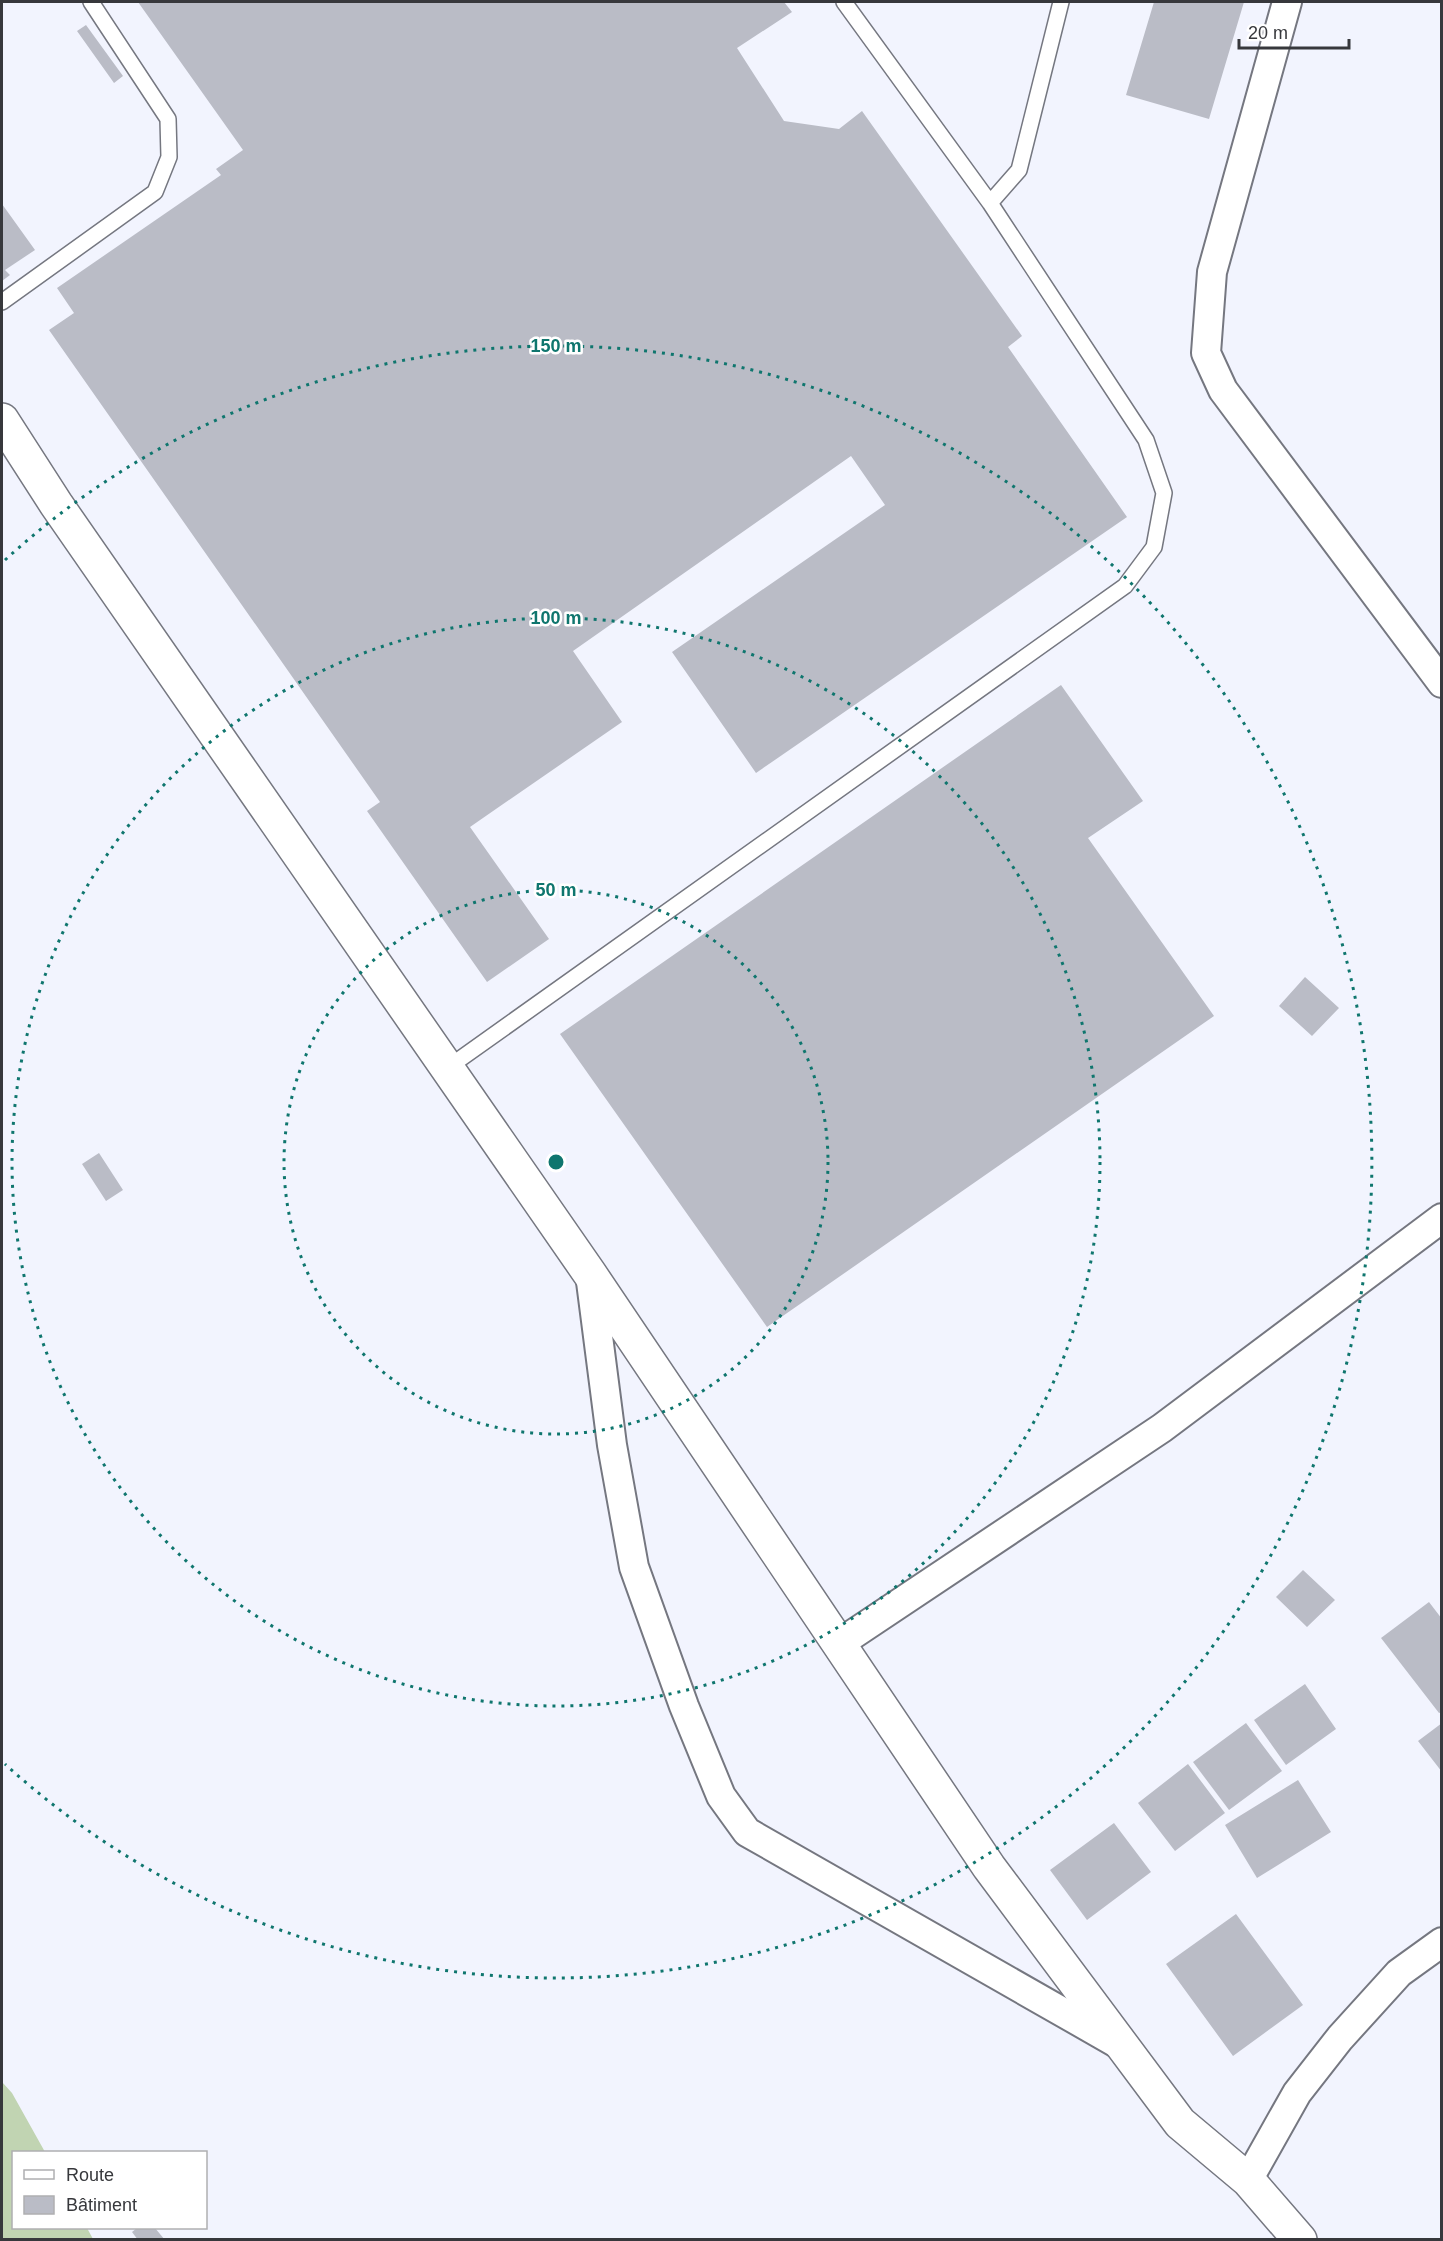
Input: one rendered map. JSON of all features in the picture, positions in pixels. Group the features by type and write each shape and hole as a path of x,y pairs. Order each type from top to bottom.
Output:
{"street":[{"path":"1287,2 1212,272 1206,353 1223,390 1442,683"},
{"path":"2,420 56,504 590,1274 989,1867 1180,2123 1248,2180 1300,2240"},
{"path":"840,1643 1162,1428 1442,1218"},
{"path":"590,1274 612,1445 634,1568 684,1706 721,1796 747,1832 1124,2047"},
{"path":"1248,2180 1297,2093 1340,2038 1399,1973 1442,1942"}],"lane":[{"path":"2,302 155,192 169,157 168,119 91,2"},
{"path":"446,1069 1125,586 1154,547 1164,493 1146,440 990,203 844,2"},
{"path":"990,203 1019,170 1061,2"}],"green space":[{"path":"2,2082 12,2093 44,2151 12,2151 12,2229 88,2229 93,2239 2,2239"}],"building":[{"path":"138,2 784,2 792,12 737,48 784,121 839,129 862,111 1022,336 1008,347 1127,517 756,773 672,652 885,505 851,456 573,651 622,722 470,827 549,939 487,982 367,811 380,802 49,330 74,313 57,288 221,175 216,169 243,150"},
{"path":"1154,2 1244,2 1209,119 1126,95"},
{"path":"86,25 123,76 114,83 77,31"},
{"path":"2,204 35,250 5,270 10,275 2,281"},
{"path":"1061,685 1143,801 1088,838 1214,1016 767,1327 560,1034"},
{"path":"1305,977 1339,1008 1312,1036 1279,1006"},
{"path":"99,1153 123,1190 106,1201 82,1164"},
{"path":"1303,1570 1335,1600 1307,1627 1276,1597"},
{"path":"1429,1602 1442,1619 1442,1712 1439,1713 1381,1638"},
{"path":"1305,1684 1336,1729 1286,1765 1254,1720"},
{"path":"1246,1723 1282,1771 1229,1810 1193,1762"},
{"path":"1442,1723 1442,1772 1418,1741"},
{"path":"1188,1764 1225,1813 1175,1851 1138,1803"},
{"path":"1298,1780 1331,1832 1257,1878 1225,1825"},
{"path":"1114,1823 1151,1872 1087,1920 1050,1870"},
{"path":"1236,1914 1303,2005 1233,2056 1166,1964"},
{"path":"136,2229 156,2229 165,2240 138,2240 132,2232"}]}
